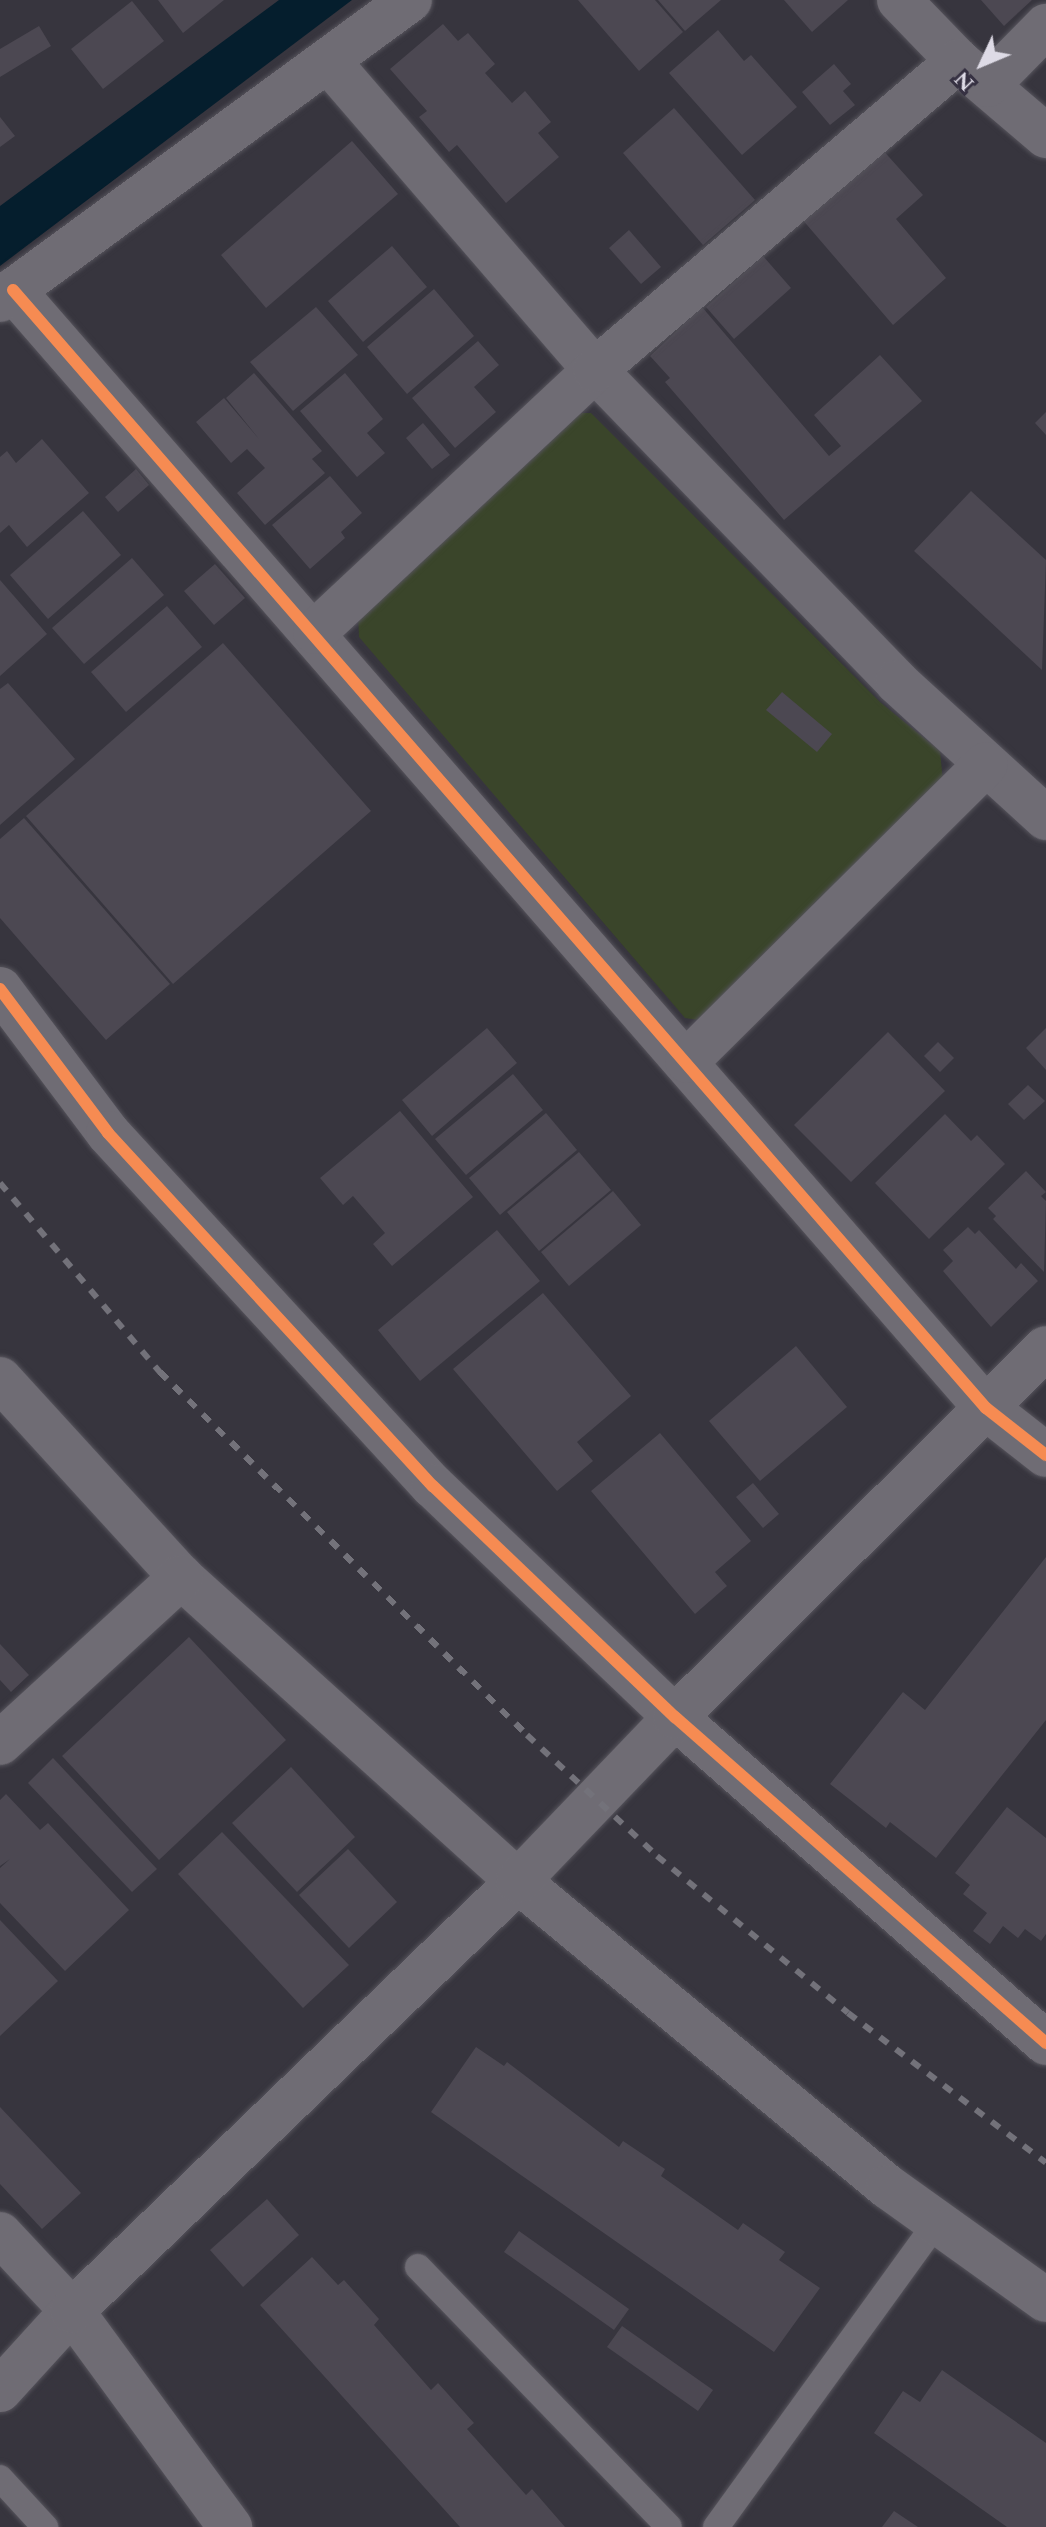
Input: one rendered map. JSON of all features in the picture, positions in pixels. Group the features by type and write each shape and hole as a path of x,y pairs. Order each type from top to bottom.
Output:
{"street":[{"path":"410,0 7,295 315,632 986,1408 1046,1455"},
{"path":"899,0 973,73 1046,136"},
{"path":"315,632 595,370 973,73 1046,26"},
{"path":"329,62 595,370 897,682 1046,818"},
{"path":"687,1061 986,764"},
{"path":"0,989 108,1133 422,1475 675,1717 1046,2043"},
{"path":"0,2390 72,2311 518,1881 675,1717 1046,1348"},
{"path":"0,1379 181,1577 518,1881 937,2222 1046,2300"},
{"path":"0,1743 181,1577"},
{"path":"0,2234 72,2311 230,2527"}],"lane":[{"path":"716,2527 937,2222"},
{"path":"418,2267 669,2527"},
{"path":"0,2478 45,2527"}],"green space":[{"path":"576,413 591,413 880,702 940,751 943,781 705,1021 685,1018 359,637 358,614"}],"water":[{"path":"279,0 352,0 0,266 0,206"}],"building":[{"path":"158,0 224,0 183,33"},
{"path":"578,0 655,0 683,32 639,71"},
{"path":"658,0 721,0 685,31"},
{"path":"784,0 848,0 812,32"},
{"path":"981,0 1032,0 1004,26"},
{"path":"132,1 164,41 103,89 71,49"},
{"path":"443,24 458,41 468,33 495,64 485,73 512,103 525,91 551,122 538,133 559,157 506,203 457,145 449,152 419,117 427,111 390,69"},
{"path":"39,26 51,46 0,77 0,49"},
{"path":"718,30 744,61 751,55 797,107 742,155 669,73"},
{"path":"834,64 851,84 843,91 855,105 830,125 802,92"},
{"path":"674,108 755,200 703,245 623,153"},
{"path":"0,117 15,136 0,147"},
{"path":"352,141 398,194 266,308 221,255"},
{"path":"881,148 923,195 896,219 946,278 893,325 801,218"},
{"path":"629,230 661,267 641,284 609,248"},
{"path":"392,246 427,287 363,342 328,301"},
{"path":"763,256 791,288 734,339 706,307"},
{"path":"434,289 474,336 407,394 367,347"},
{"path":"316,307 358,355 293,411 250,362"},
{"path":"702,307 829,456 841,446 814,415 880,355 922,401 784,520 665,382 670,378 650,356"},
{"path":"478,341 499,365 474,387 496,412 455,448 412,398"},
{"path":"254,373 322,451 312,459 325,473 265,525 237,493 265,468 247,449 231,463 196,422 224,398 259,439 226,398"},
{"path":"345,373 383,419 367,433 385,453 357,477 300,411"},
{"path":"1046,412 1046,435 1035,423"},
{"path":"423,423 450,455 432,469 406,438"},
{"path":"42,439 89,493 27,547 9,525 0,533 0,457 7,451 16,463"},
{"path":"136,469 149,485 118,512 105,497"},
{"path":"330,476 362,513 341,532 345,538 310,569 272,525"},
{"path":"971,491 1046,560 1042,670 914,551"},
{"path":"83,511 121,555 48,619 10,575"},
{"path":"132,558 164,595 84,664 52,628"},
{"path":"215,564 245,598 214,625 184,591"},
{"path":"0,580 47,634 0,676"},
{"path":"167,606 202,647 126,712 91,672"},
{"path":"223,643 371,811 173,984 26,816"},
{"path":"8,683 75,759 0,825 0,689"},
{"path":"782,692 832,734 817,752 766,710"},
{"path":"24,818 170,984 106,1040 0,918 0,839"},
{"path":"487,1028 517,1063 432,1136 402,1100"},
{"path":"1046,1028 1046,1070 1026,1048"},
{"path":"888,1032 945,1091 851,1182 794,1125"},
{"path":"938,1042 954,1058 940,1072 924,1056"},
{"path":"513,1074 543,1110 466,1175 435,1139"},
{"path":"1028,1085 1045,1101 1024,1120 1008,1104"},
{"path":"400,1111 473,1197 392,1266 373,1244 385,1233 353,1196 343,1205 320,1178"},
{"path":"546,1113 577,1150 500,1215 469,1178"},
{"path":"945,1114 971,1141 977,1135 1005,1164 929,1239 875,1183"},
{"path":"579,1152 611,1190 539,1251 507,1212"},
{"path":"1026,1171 1046,1192 1041,1196 1046,1201 1044,1272 993,1219 996,1216 988,1208"},
{"path":"613,1191 641,1225 569,1286 541,1252"},
{"path":"968,1227 975,1234 979,1230 1016,1269 1021,1263 1038,1281 991,1327 943,1271 953,1261 943,1250"},
{"path":"497,1230 540,1281 420,1381 378,1330"},
{"path":"543,1293 631,1396 577,1442 593,1461 557,1491 453,1369"},
{"path":"796,1346 847,1407 760,1481 709,1421"},
{"path":"660,1433 751,1541 715,1572 727,1586 695,1614 591,1491"},
{"path":"753,1483 779,1514 763,1528 736,1497"},
{"path":"1046,1557 1046,1720 936,1858 890,1822 886,1828 830,1784 903,1692 925,1710"},
{"path":"189,1637 286,1740 159,1860 62,1756"},
{"path":"0,1644 29,1675 11,1692 0,1680"},
{"path":"53,1758 157,1869 132,1892 28,1783"},
{"path":"291,1767 355,1837 297,1892 232,1823"},
{"path":"6,1794 40,1830 48,1823 129,1910 65,1971 0,1903 0,1868 10,1859 0,1866 0,1800"},
{"path":"1007,1807 1046,1838 1046,1934 1041,1941 1025,1929 1018,1938 1003,1926 990,1944 973,1931 987,1913 963,1894 970,1885 955,1873"},
{"path":"222,1832 349,1965 303,2008 178,1874"},
{"path":"348,1849 397,1902 349,1948 299,1895"},
{"path":"0,1920 58,1981 0,2036"},
{"path":"476,2047 504,2066 507,2062 619,2147 623,2141 665,2169 661,2176 738,2230 743,2223 785,2252 779,2260 820,2288 774,2352 431,2112"},
{"path":"0,2107 81,2193 42,2229 0,2184"},
{"path":"267,2199 299,2235 243,2287 210,2250"},
{"path":"519,2231 629,2309 614,2330 504,2252"},
{"path":"312,2257 338,2285 344,2280 379,2319 374,2325 431,2390 438,2383 474,2423 467,2429 526,2495 532,2489 565,2527 460,2527 260,2305"},
{"path":"622,2326 713,2390 698,2411 607,2347"},
{"path":"942,2370 1046,2443 1046,2527 1007,2527 874,2433 903,2391 920,2402"},
{"path":"894,2511 918,2527 882,2527"}],"railway":[{"path":"0,1183 160,1372 527,1735 657,1856 848,2013 1046,2163"}],"cycle path":[{"path":"13,290 986,1408 1046,1455"},
{"path":"0,989 108,1133 433,1486 675,1717 1046,2043"}]}
